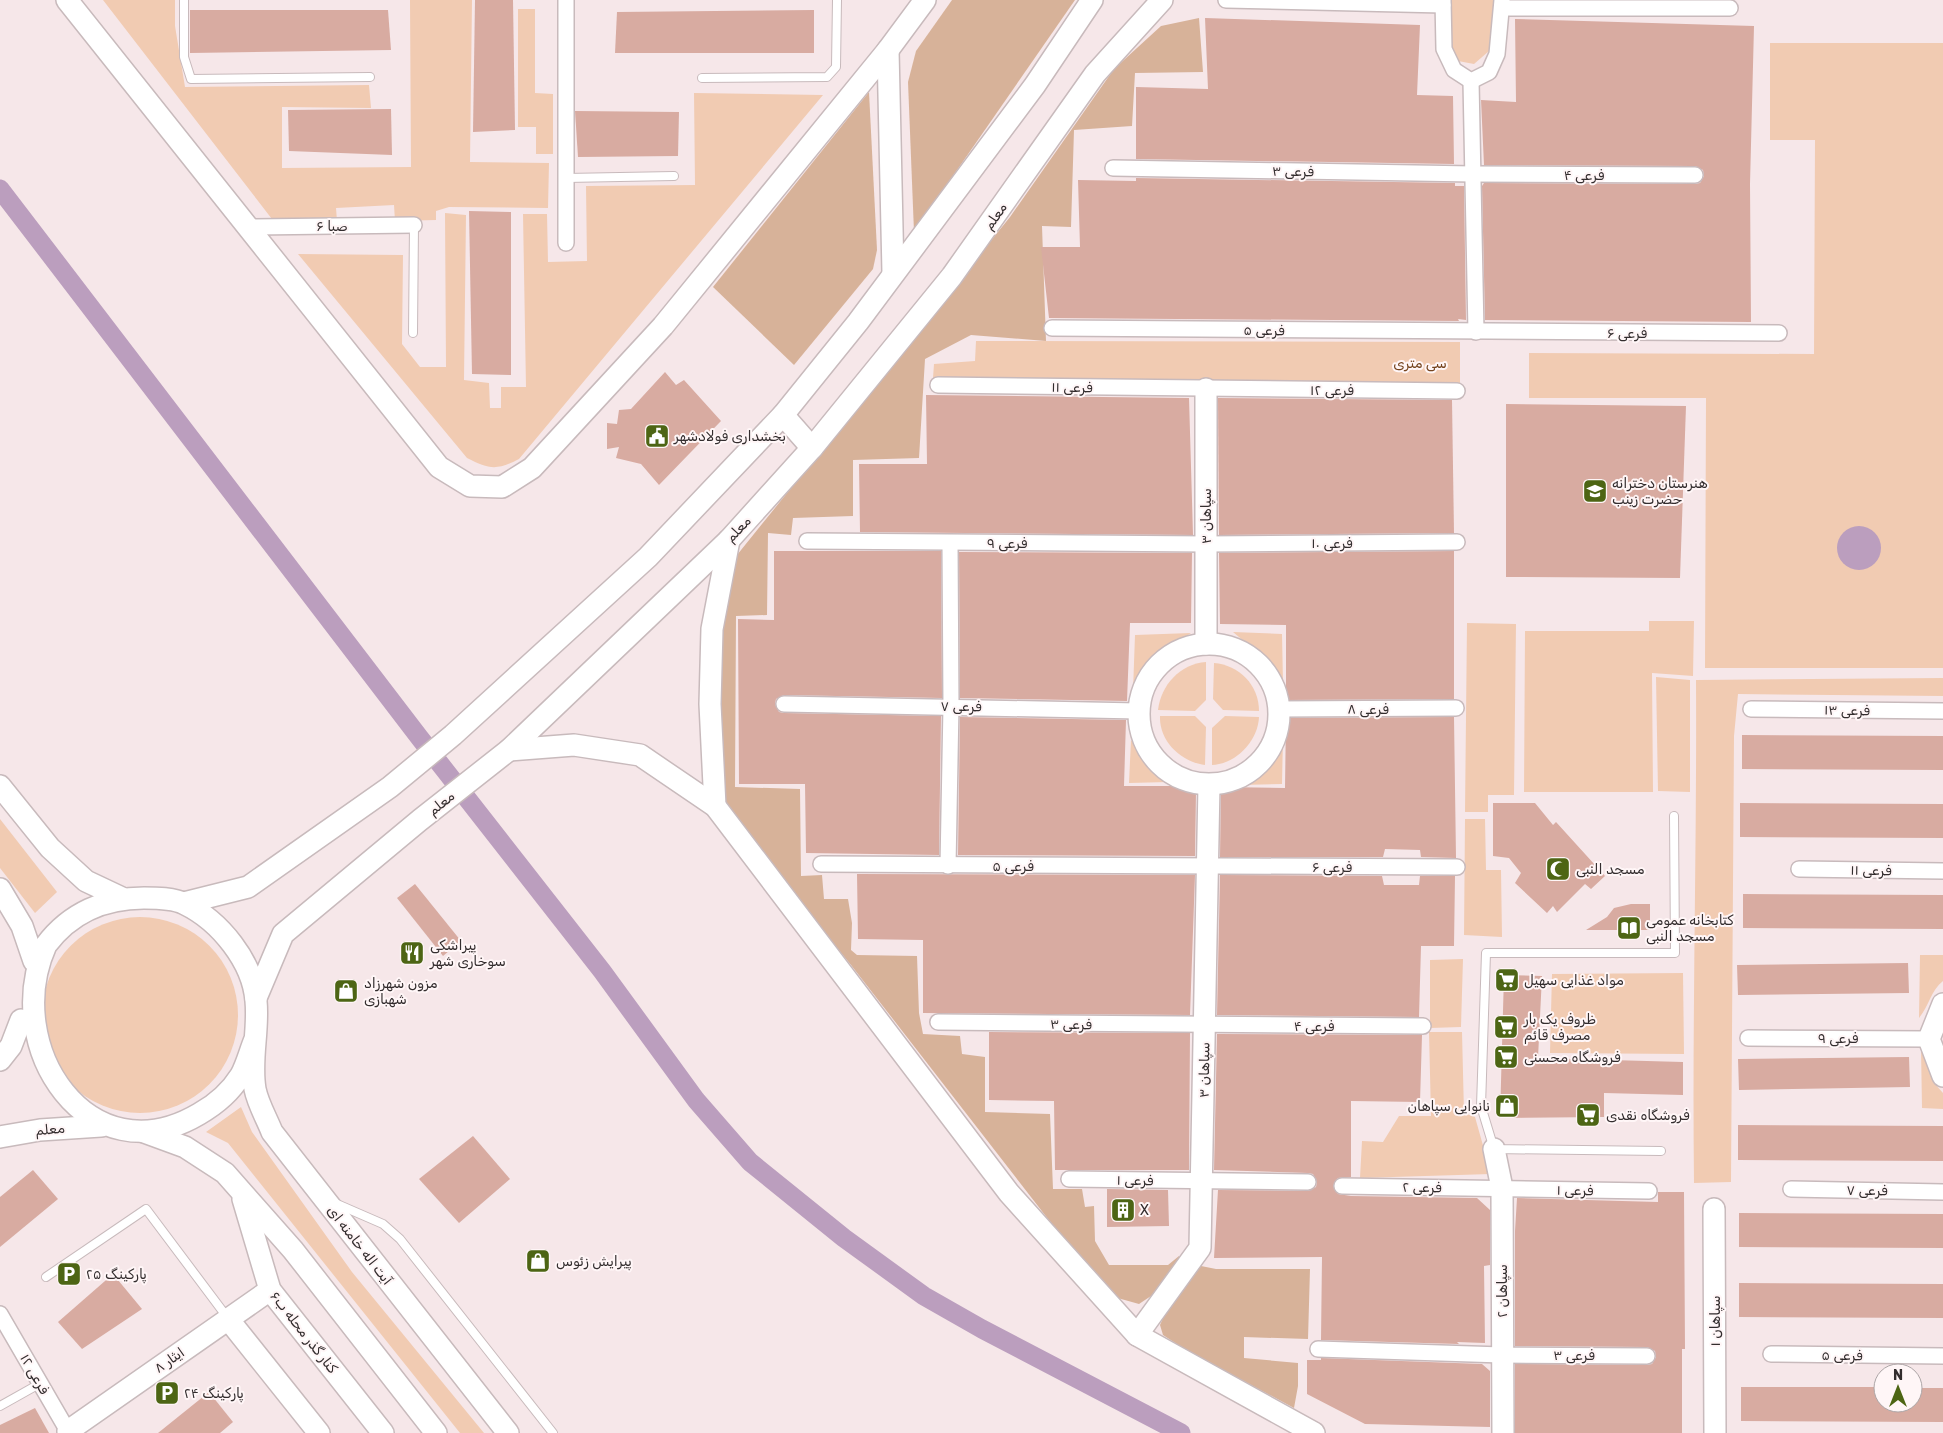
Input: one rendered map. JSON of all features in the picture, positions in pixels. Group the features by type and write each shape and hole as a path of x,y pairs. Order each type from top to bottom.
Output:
{"main road":[{"path":"67,0 439,467 470,486 502,487 532,468 663,326 888,50 925,0"},
{"path":"184,903 248,887 390,787 453,735 648,557 782,415 858,322 1035,85 1092,0"},
{"name":"معلم","path":"256,998 283,934 479,772 510,750 729,540 812,448 952,276 1095,74 1162,0"},
{"path":"888,50 893,273"},
{"name":"سپاهان ۳","path":"1206,389 1206,644"},
{"path":"782,415 812,448"},
{"path":"714,806 710,704 712,629 729,540"},
{"path":"1206,644 1228,646 1248,655 1264,670 1274,688 1279,709 1277,732 1268,753 1252,770 1232,781 1209,785 1186,781 1166,771 1150,754 1140,734 1138,711 1142,690 1152,672 1167,657 1186,647 1206,644"},
{"path":"510,750 574,745 640,755 714,806 1009,1193 1137,1335 1314,1433"},
{"name":"سپاهان ۳","path":"1137,1335 1200,1248 1209,785"},
{"path":"0,786 50,848 86,881 122,898"},
{"path":"0,889 22,926 34,961"},
{"path":"122,898 158,898 184,903 223,931 245,962 256,998 257,1019 254,1040 240,1075 215,1104 182,1124 144,1132 122,1131 101,1126 70,1110 45,1085 28,1054 21,1020 24,989 34,961 56,931 86,909 122,898"},
{"path":"1943,1004 1929,1039 1943,1076"},
{"path":"0,1060 10,1046 21,1020"},
{"name":"آیت اله خامنه ای","path":"254,1040 255,1090 272,1132 321,1197 508,1433"},
{"name":"معلم","path":"0,1137 40,1130 101,1126"},
{"path":"144,1132 185,1147 225,1173 293,1250 436,1433"},
{"name":"سپاهان ۲","path":"1494,1150 1502,1188 1503,1433"},
{"name":"کنار گذر محله ب۶","path":"240,1190 270,1290 383,1433"},
{"name":"سپاهان ۱","path":"1714,1209 1716,1433"},
{"name":"ایثار ۸","path":"69,1432 270,1290"},
{"path":"228,1319 319,1433"}],"street":[{"path":"566,0 566,243"},
{"path":"1226,0 1443,3 1444,49 1454,70 1471,81"},
{"path":"1471,81 1489,72 1498,54 1502,4 1730,8"},
{"path":"1471,81 1476,332"},
{"name":"فرعی ۳","path":"1113,168 1473,174"},
{"name":"فرعی ۴","path":"1473,174 1695,175"},
{"name":"صبا ۶","path":"249,227 414,225"},
{"name":"فرعی ۵","path":"1052,328 1476,332"},
{"name":"فرعی ۶","path":"1476,332 1779,333"},
{"name":"فرعی ۱۱","path":"938,385 1206,389"},
{"name":"فرعی ۱۲","path":"1206,389 1458,391"},
{"name":"فرعی ۹","path":"808,540 950,543 1206,544"},
{"name":"فرعی ۱۰","path":"1206,544 1457,542"},
{"path":"948,866 951,706 950,543"},
{"name":"فرعی ۷","path":"784,704 1138,711"},
{"name":"فرعی ۸","path":"1279,709 1456,708"},
{"name":"فرعی ۱۳","path":"1750,709 1943,712"},
{"name":"فرعی ۵","path":"821,864 1206,867"},
{"name":"فرعی ۶","path":"1206,867 1457,867"},
{"name":"فرعی ۱۱","path":"1799,869 1943,871"},
{"name":"فرعی ۳","path":"938,1022 1204,1025"},
{"name":"فرعی ۴","path":"1204,1025 1423,1026"},
{"name":"فرعی ۹","path":"1748,1038 1929,1039"},
{"name":"فرعی ۱","path":"1069,1179 1202,1181"},
{"path":"1202,1181 1308,1182"},
{"name":"فرعی ۲","path":"1342,1186 1502,1188"},
{"name":"فرعی ۱","path":"1502,1188 1649,1191"},
{"name":"فرعی ۷","path":"1791,1189 1943,1192"},
{"name":"فرعی ۱۲","path":"0,1314 69,1432"},
{"path":"1318,1349 1502,1355"},
{"name":"فرعی ۵","path":"1771,1354 1943,1356"},
{"name":"فرعی ۳","path":"1502,1355 1647,1356"}],"lane":[{"path":"184,0 184,57 192,79 370,77"},
{"path":"702,78 827,77 836,67 837,0"},
{"path":"566,178 674,176"},
{"path":"413,333 414,225"},
{"path":"1661,1151 1494,1150 1481,1106 1486,953 1675,953 1674,816"},
{"path":"321,1197 383,1224 400,1239 553,1433"},
{"path":"46,1277 146,1209 228,1319"},
{"path":"0,1406 41,1384"}],"green space":[{"path":"103,0 175,0 175,26 185,87 369,85 371,108 282,107 282,168 411,167 410,0 472,0 470,162 549,163 548,208 449,207 436,211 436,220 395,221 394,205 336,208 337,221 275,223"},
{"path":"1448,0 1494,0 1489,51 1474,64 1458,61 1449,47"},
{"path":"518,9 535,9 535,93 553,94 553,154 536,154 536,127 518,127"},
{"path":"1770,43 1943,43 1943,668 1705,668 1706,398 1529,398 1529,353 1814,354 1815,140 1770,140"},
{"path":"694,93 823,95 519,459 493,467 467,458 298,254 403,255 402,344 420,367 446,367 445,213 466,215 464,380 489,383 490,408 501,408 501,387 526,387 523,214 547,214 548,262 587,261 586,186 695,185"},
{"name":"سی متری","path":"976,341 1460,342 1460,384 933,378 934,364 975,361"},
{"path":"1649,621 1694,621 1693,676 1652,673 1653,792 1524,792 1525,631 1649,631"},
{"path":"1467,623 1516,624 1514,795 1488,795 1488,812 1465,812"},
{"path":"1233,632 1282,634 1283,684 1264,658"},
{"path":"1191,633 1159,659 1133,691 1135,635"},
{"path":"1206,662 1206,700 1195,711 1158,710 1163,692 1173,677 1188,667"},
{"path":"1214,663 1232,668 1246,678 1255,693 1259,711 1223,710 1213,699"},
{"path":"1656,677 1690,680 1690,792 1658,791"},
{"path":"1943,678 1943,696 1738,694 1734,736 1731,1182 1694,1183 1696,680"},
{"path":"1160,716 1195,716 1206,727 1205,765 1188,760 1173,749 1163,734"},
{"path":"1225,716 1259,717 1258,726 1250,742 1237,756 1221,764 1212,765 1212,728"},
{"path":"1283,736 1282,784 1239,785 1268,759"},
{"path":"1131,740 1146,761 1168,782 1129,783"},
{"path":"0,819 57,892 35,913 0,868"},
{"path":"1465,819 1485,819 1486,870 1501,870 1502,937 1464,935"},
{"path":"130,917 150,917 186,928 195,933 216,953 231,977 238,1005 238,1025 231,1053 222,1070 202,1091 178,1106 150,1113 130,1113 102,1106 85,1097 58,1070 46,1043 42,1025 42,1005 49,977 58,960 85,933 112,921"},
{"path":"1920,955 1943,955 1943,981 1936,989 1919,1018"},
{"path":"1463,959 1461,1027 1430,1028 1430,960"},
{"path":"1683,973 1684,1054 1550,1053 1552,974"},
{"path":"1429,1032 1462,1032 1464,1113 1475,1117 1491,1174 1360,1178 1362,1141 1383,1142 1399,1116 1431,1116"},
{"path":"1921,1048 1934,1083 1943,1093 1943,1109 1922,1108"},
{"path":"241,1107 252,1132 352,1272 484,1433 460,1433 228,1143 206,1132"}],"shaded area":[{"path":"952,0 1075,0 914,232 908,82 916,51"},
{"path":"1199,18 1203,72 1135,73 1132,126 1074,130 1071,227 1042,226 1046,341 971,335 925,359 919,458 853,460 853,516 793,518 791,535 768,533 767,615 736,616 735,787 800,789 801,876 822,875 824,899 848,899 852,923 851,950 857,955 917,956 919,1013 923,1034 960,1036 962,1054 985,1057 985,1112 1050,1114 1053,1189 1082,1189 1085,1207 1094,1206 1095,1241 1109,1265 1168,1265 1179,1256 1179,1266 1151,1296 1139,1304 1114,1297 1083,1264 851,965 721,806 716,694 721,621 737,555 1010,217 1114,69 1161,26"},
{"path":"869,92 877,250 873,269 794,365 713,287"},
{"path":"1863,526 1875,532 1880,539 1880,557 1875,564 1868,569 1855,570 1847,567 1840,560 1837,544 1840,536 1847,529"},
{"path":"1201,1266 1216,1269 1310,1269 1308,1339 1244,1337 1244,1358 1298,1363 1298,1386 1294,1408 1186,1350 1163,1335 1160,1325 1169,1305"}],"building":[{"path":"475,0 513,0 515,130 473,132"},
{"path":"190,10 388,10 391,50 190,53"},
{"path":"814,10 814,53 615,53 617,12"},
{"path":"1205,18 1420,25 1417,95 1453,96 1454,164 1136,159 1136,87 1208,89"},
{"path":"1515,19 1754,26 1750,184 1751,322 1485,320 1482,186 1484,183 1695,184 1700,183 1704,176 1703,170 1695,166 1484,165 1481,100 1516,102"},
{"path":"391,109 392,155 289,151 288,110"},
{"path":"575,111 679,112 678,156 578,157"},
{"path":"1136,178 1455,183 1455,186 1464,186 1466,320 1049,318 1041,247 1080,247 1078,180 1136,181"},
{"path":"469,211 511,212 511,375 472,374"},
{"name":"بخشداری فولادشهر","path":"665,372 676,385 684,380 721,421 659,485 641,464 616,458 619,447 607,449 607,423 617,424 619,410 631,409"},
{"path":"926,395 1189,398 1193,535 860,532 859,464 927,464"},
{"path":"1218,398 1452,400 1454,533 1219,535"},
{"name":"هنرستان دخترانه حضرت زینب","path":"1506,404 1686,406 1680,578 1506,577"},
{"path":"774,551 941,551 942,698 784,695 776,699 775,704 779,712 784,713 941,716 939,855 806,853 805,784 739,784 738,619 774,620"},
{"path":"1454,551 1454,699 1286,700 1286,625 1220,624 1219,553"},
{"path":"959,552 1192,553 1191,623 1130,623 1127,701 960,698"},
{"path":"960,717 1126,720 1124,786 1187,786 1196,792 1195,856 958,855"},
{"path":"1454,717 1456,858 1421,857 1420,850 1385,849 1383,857 1220,857 1221,787 1285,788 1286,718"},
{"path":"1742,735 1943,736 1943,770 1742,769"},
{"name":"مسجد النبی","path":"1493,803 1535,803 1553,825 1556,822 1605,876 1591,889 1585,884 1557,912 1553,906 1547,913 1515,883 1521,873 1509,858 1493,856"},
{"path":"1740,803 1943,804 1943,838 1740,837"},
{"path":"857,874 1195,875 1190,1015 923,1013 923,940 858,939"},
{"path":"1220,875 1382,876 1384,885 1419,885 1420,876 1455,876 1454,946 1421,946 1419,1017 1217,1015"},
{"path":"415,884 461,941 443,956 397,898"},
{"path":"1743,894 1943,895 1943,929 1743,928"},
{"path":"1631,904 1650,904 1650,930 1586,930 1607,917 1614,908"},
{"path":"1908,963 1909,993 1738,995 1737,965"},
{"path":"1504,975 1542,976 1538,1058 1683,1062 1683,1095 1604,1093 1604,1117 1500,1118"},
{"path":"989,1032 1190,1033 1189,1170 1055,1170 1054,1101 989,1100"},
{"path":"1217,1034 1422,1035 1420,1102 1351,1101 1351,1177 1338,1178 1333,1186 1338,1194 1351,1196 1477,1198 1490,1210 1490,1265 1484,1266 1485,1343 1321,1340 1322,1257 1214,1258 1218,1190 1308,1191 1316,1187 1317,1182 1313,1174 1308,1173 1214,1170"},
{"path":"1909,1057 1910,1087 1739,1090 1738,1059"},
{"path":"1738,1125 1943,1126 1943,1161 1738,1160"},
{"path":"473,1136 510,1179 459,1223 419,1179"},
{"path":"33,1170 58,1199 0,1247 0,1197"},
{"path":"1107,1189 1168,1190 1169,1226 1107,1227"},
{"path":"1658,1192 1684,1192 1685,1349 1682,1349 1682,1433 1515,1433 1515,1364 1647,1365 1652,1364 1656,1357 1655,1351 1647,1347 1515,1346 1515,1231 1517,1198 1658,1202"},
{"path":"1739,1213 1943,1214 1943,1248 1739,1247"},
{"path":"113,1274 142,1309 82,1349 58,1322"},
{"path":"1739,1283 1943,1284 1943,1318 1739,1317"},
{"path":"1321,1358 1482,1364 1490,1371 1490,1427 1365,1424 1307,1394 1307,1360 1321,1360"},
{"path":"1741,1387 1873,1387 1873,1413 1923,1413 1923,1388 1943,1388 1943,1422 1741,1421"},
{"path":"209,1392 233,1422 220,1433 158,1433"},
{"path":"35,1408 49,1433 0,1433 0,1425"}],"waterway":[{"path":"0,189 419,737 602,971 696,1100 750,1162 844,1238 924,1296 982,1329 1181,1433"}],"place":[{"name":"بخشداری فولادشهر","path":"657,436"},
{"name":"هنرستان دخترانه حضرت زینب","path":"1595,491"},
{"name":"مسجد النبی","path":"1558,869"},
{"name":"کتابخانه عمومی مسجد النبی","path":"1629,928"},
{"name":"پیراشکی سوخاری شهر","path":"412,953"},
{"name":"مواد غذایی سهیل","path":"1507,980"},
{"name":"مزون شهرزاد شهبازی","path":"346,991"},
{"name":"ظروف یک بار مصرف قائم","path":"1506,1027"},
{"name":"فروشگاه محسنی","path":"1506,1057"},
{"name":"نانوایی سپاهان","path":"1507,1106"},
{"name":"فروشگاه نقدی","path":"1588,1115"},
{"name":"X","path":"1123,1210"},
{"name":"پیرایش زئوس","path":"538,1261"},
{"name":"پارکینگ ۲۵","path":"69,1274"},
{"name":"پارکینگ ۲۴","path":"167,1393"}]}
